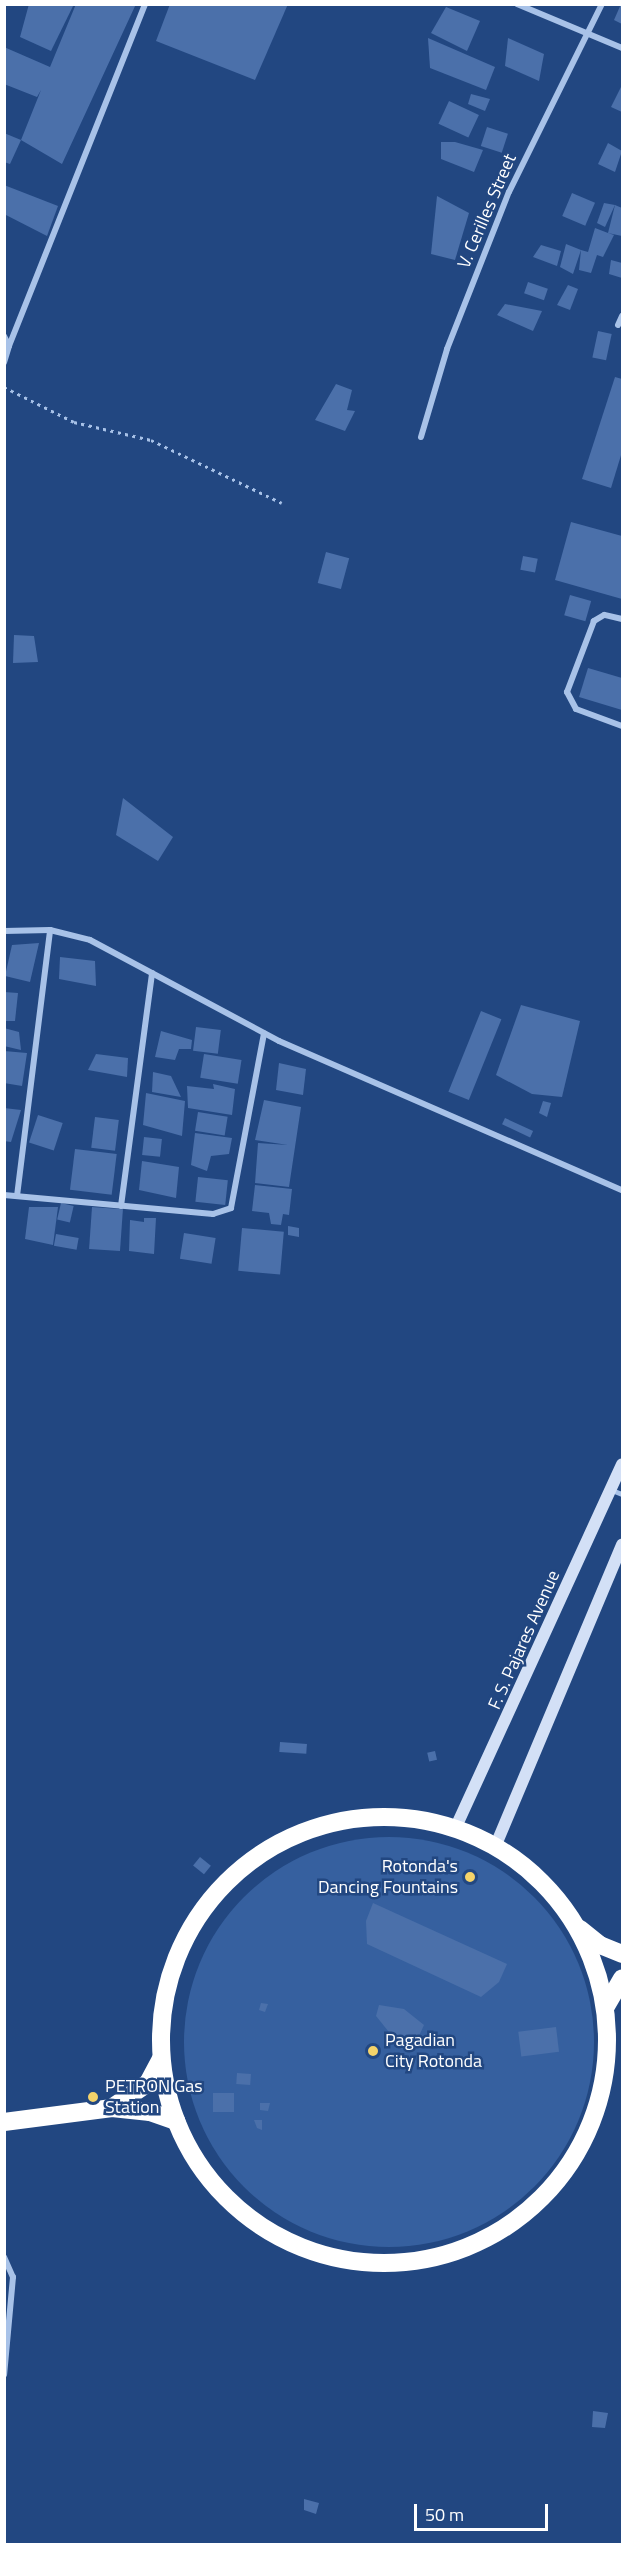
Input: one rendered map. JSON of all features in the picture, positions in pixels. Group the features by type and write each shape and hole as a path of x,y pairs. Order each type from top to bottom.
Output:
{"highway":[{"path":"376,1817 416,1820 456,1829 495,1847 539,1880 574,1924 588,1950 605,2008 604,2077 591,2124 578,2151 549,2190 521,2217 470,2246 442,2255 374,2262 325,2254 297,2245 254,2220 224,2195 205,2172 176,2121 161,2059 161,2019 168,1979 179,1951 203,1907 230,1877 270,1848 336,1822 376,1817"},
{"path":"574,1924 600,1945 622,1954"},
{"path":"605,2008 622,1979"},
{"path":"112,2108 143,2088 161,2059"},
{"path":"4,2122 112,2108 150,2112 176,2121"}],"main road":[{"name":"F. S. Pajares Avenue","path":"456,1829 617,1492 622,1464"},
{"path":"495,1847 622,1545"}],"street":[{"path":"4,362 145,4"},
{"path":"517,4 622,48"},
{"name":"V. Cerilles Street","path":"421,437 447,349 509,192 602,4"},
{"path":"618,325 622,316"},
{"path":"4,336 9,346"},
{"path":"622,619 604,615 594,621 567,692 576,709 622,726"},
{"path":"17,1196 50,930"},
{"path":"4,931 50,930 90,940 264,1033 622,1190"},
{"path":"121,1206 153,973"},
{"path":"4,1195 213,1214 231,1208 264,1033"},
{"path":"4,2257 13,2277 4,2375"}],"path":[{"path":"4,387 74,422 151,440 282,503"}],"shaded area":[{"path":"389,1837 429,1840 468,1852 503,1871 534,1897 560,1928 579,1963 591,2002 594,2042 591,2082 579,2121 560,2156 534,2187 503,2213 468,2232 429,2244 389,2247 349,2244 310,2232 275,2213 244,2187 218,2156 199,2121 187,2082 184,2042 187,2002 199,1963 218,1928 244,1897 275,1871 310,1852 349,1840"}],"building":[{"path":"29,4 74,4 51,51 20,37"},
{"path":"76,4 136,4 62,164 21,140 41,90 37,97 4,84 4,47 50,67"},
{"path":"170,4 288,4 255,80 156,41"},
{"path":"622,4 622,24 614,20"},
{"path":"446,7 480,21 467,51 431,33"},
{"path":"428,38 495,67 486,90 430,68"},
{"path":"508,38 544,54 539,81 505,66"},
{"path":"622,85 622,112 611,107"},
{"path":"471,94 490,99 485,111 468,104"},
{"path":"449,101 479,115 468,138 438,124"},
{"path":"487,127 508,134 502,153 481,146"},
{"path":"4,133 21,140 10,164 4,162"},
{"path":"441,142 455,142 483,150 474,172 441,159"},
{"path":"608,143 622,151 615,172 598,164"},
{"path":"4,185 58,206 47,236 4,214"},
{"path":"572,193 595,203 585,226 562,216"},
{"path":"437,196 469,213 455,260 431,254"},
{"path":"604,203 615,205 605,227 597,223"},
{"path":"615,205 622,208 622,236 608,233"},
{"path":"595,228 614,235 603,257 597,255 591,273 579,270 581,250 588,252"},
{"path":"566,244 581,250 573,274 560,267"},
{"path":"541,245 561,251 557,266 533,257"},
{"path":"611,260 622,263 622,278 609,274"},
{"path":"528,282 548,289 544,300 524,293"},
{"path":"568,285 578,289 570,310 557,305"},
{"path":"505,304 542,311 533,331 497,315"},
{"path":"598,331 612,334 606,360 592,357"},
{"path":"615,377 622,379 622,452 611,488 582,479"},
{"path":"336,384 352,390 347,410 355,411 345,431 315,420"},
{"path":"571,522 622,536 622,599 555,580"},
{"path":"326,552 349,558 341,589 318,583"},
{"path":"523,556 538,559 535,573 520,570"},
{"path":"570,595 591,601 585,621 564,615"},
{"path":"14,635 34,636 38,662 13,663"},
{"path":"588,668 622,678 622,710 579,697"},
{"path":"123,798 173,837 158,861 116,835"},
{"path":"39,943 30,982 5,976 12,945"},
{"path":"60,957 95,961 96,986 59,979"},
{"path":"4,992 18,993 15,1021 4,1021"},
{"path":"521,1005 580,1021 562,1097 532,1094 496,1075"},
{"path":"481,1011 501,1019 469,1100 448,1092"},
{"path":"196,1027 221,1030 218,1054 193,1051"},
{"path":"4,1028 19,1032 21,1050 4,1046"},
{"path":"161,1031 192,1040 191,1049 179,1049 175,1060 155,1057"},
{"path":"4,1051 27,1053 22,1086 4,1083"},
{"path":"96,1054 128,1058 127,1077 88,1070"},
{"path":"204,1054 242,1060 238,1084 200,1078"},
{"path":"279,1063 306,1069 303,1095 276,1090"},
{"path":"153,1072 171,1076 181,1097 152,1092"},
{"path":"213,1084 235,1089 232,1115 188,1108 187,1086 214,1089"},
{"path":"146,1093 185,1101 182,1136 143,1125"},
{"path":"264,1100 301,1107 289,1187 255,1183 258,1143 288,1145 255,1140"},
{"path":"543,1101 551,1103 547,1117 539,1113"},
{"path":"4,1108 21,1110 11,1142 4,1141"},
{"path":"198,1112 228,1117 225,1135 195,1131"},
{"path":"38,1115 63,1123 54,1151 29,1143"},
{"path":"95,1117 119,1120 115,1151 91,1148"},
{"path":"505,1118 533,1131 530,1137 502,1124"},
{"path":"195,1133 232,1138 229,1154 211,1156 207,1171 191,1165"},
{"path":"144,1137 162,1139 160,1157 142,1155"},
{"path":"75,1149 117,1154 112,1195 70,1190"},
{"path":"142,1161 179,1167 176,1198 139,1190"},
{"path":"198,1177 228,1180 225,1205 195,1202"},
{"path":"255,1185 292,1189 289,1215 283,1214 281,1225 271,1224 269,1213 252,1211"},
{"path":"61,1203 74,1206 70,1222 57,1220"},
{"path":"29,1207 58,1207 53,1245 25,1239"},
{"path":"92,1207 123,1209 120,1251 89,1249"},
{"path":"144,1218 156,1218 154,1254 129,1251 130,1220 144,1222"},
{"path":"288,1226 299,1228 299,1237 288,1235"},
{"path":"242,1228 284,1232 280,1274 238,1271"},
{"path":"184,1233 216,1238 212,1264 180,1259"},
{"path":"56,1234 79,1238 77,1250 54,1246"},
{"path":"280,1742 307,1744 306,1754 279,1752"},
{"path":"435,1751 437,1760 429,1762 427,1753"},
{"path":"200,1857 211,1866 204,1874 193,1866"},
{"path":"373,1903 507,1964 499,1982 481,1997 367,1944 366,1921"},
{"path":"261,2003 268,2004 265,2012 259,2010"},
{"path":"379,2005 404,2009 424,2025 419,2036 393,2037 376,2016"},
{"path":"556,2027 559,2052 521,2056 518,2032"},
{"path":"237,2073 251,2074 250,2085 236,2084"},
{"path":"213,2093 234,2093 234,2112 213,2112"},
{"path":"260,2103 270,2103 268,2111 260,2110"},
{"path":"254,2120 262,2120 262,2130 257,2128"},
{"path":"593,2411 608,2413 605,2428 592,2427"},
{"path":"304,2499 319,2503 316,2514 304,2510"}],"place":[{"name":"Rotonda's Dancing Fountains","path":"470,1877"},
{"name":"Pagadian City Rotonda","path":"373,2051"},
{"name":"PETRON Gas Station","path":"93,2097"}]}
